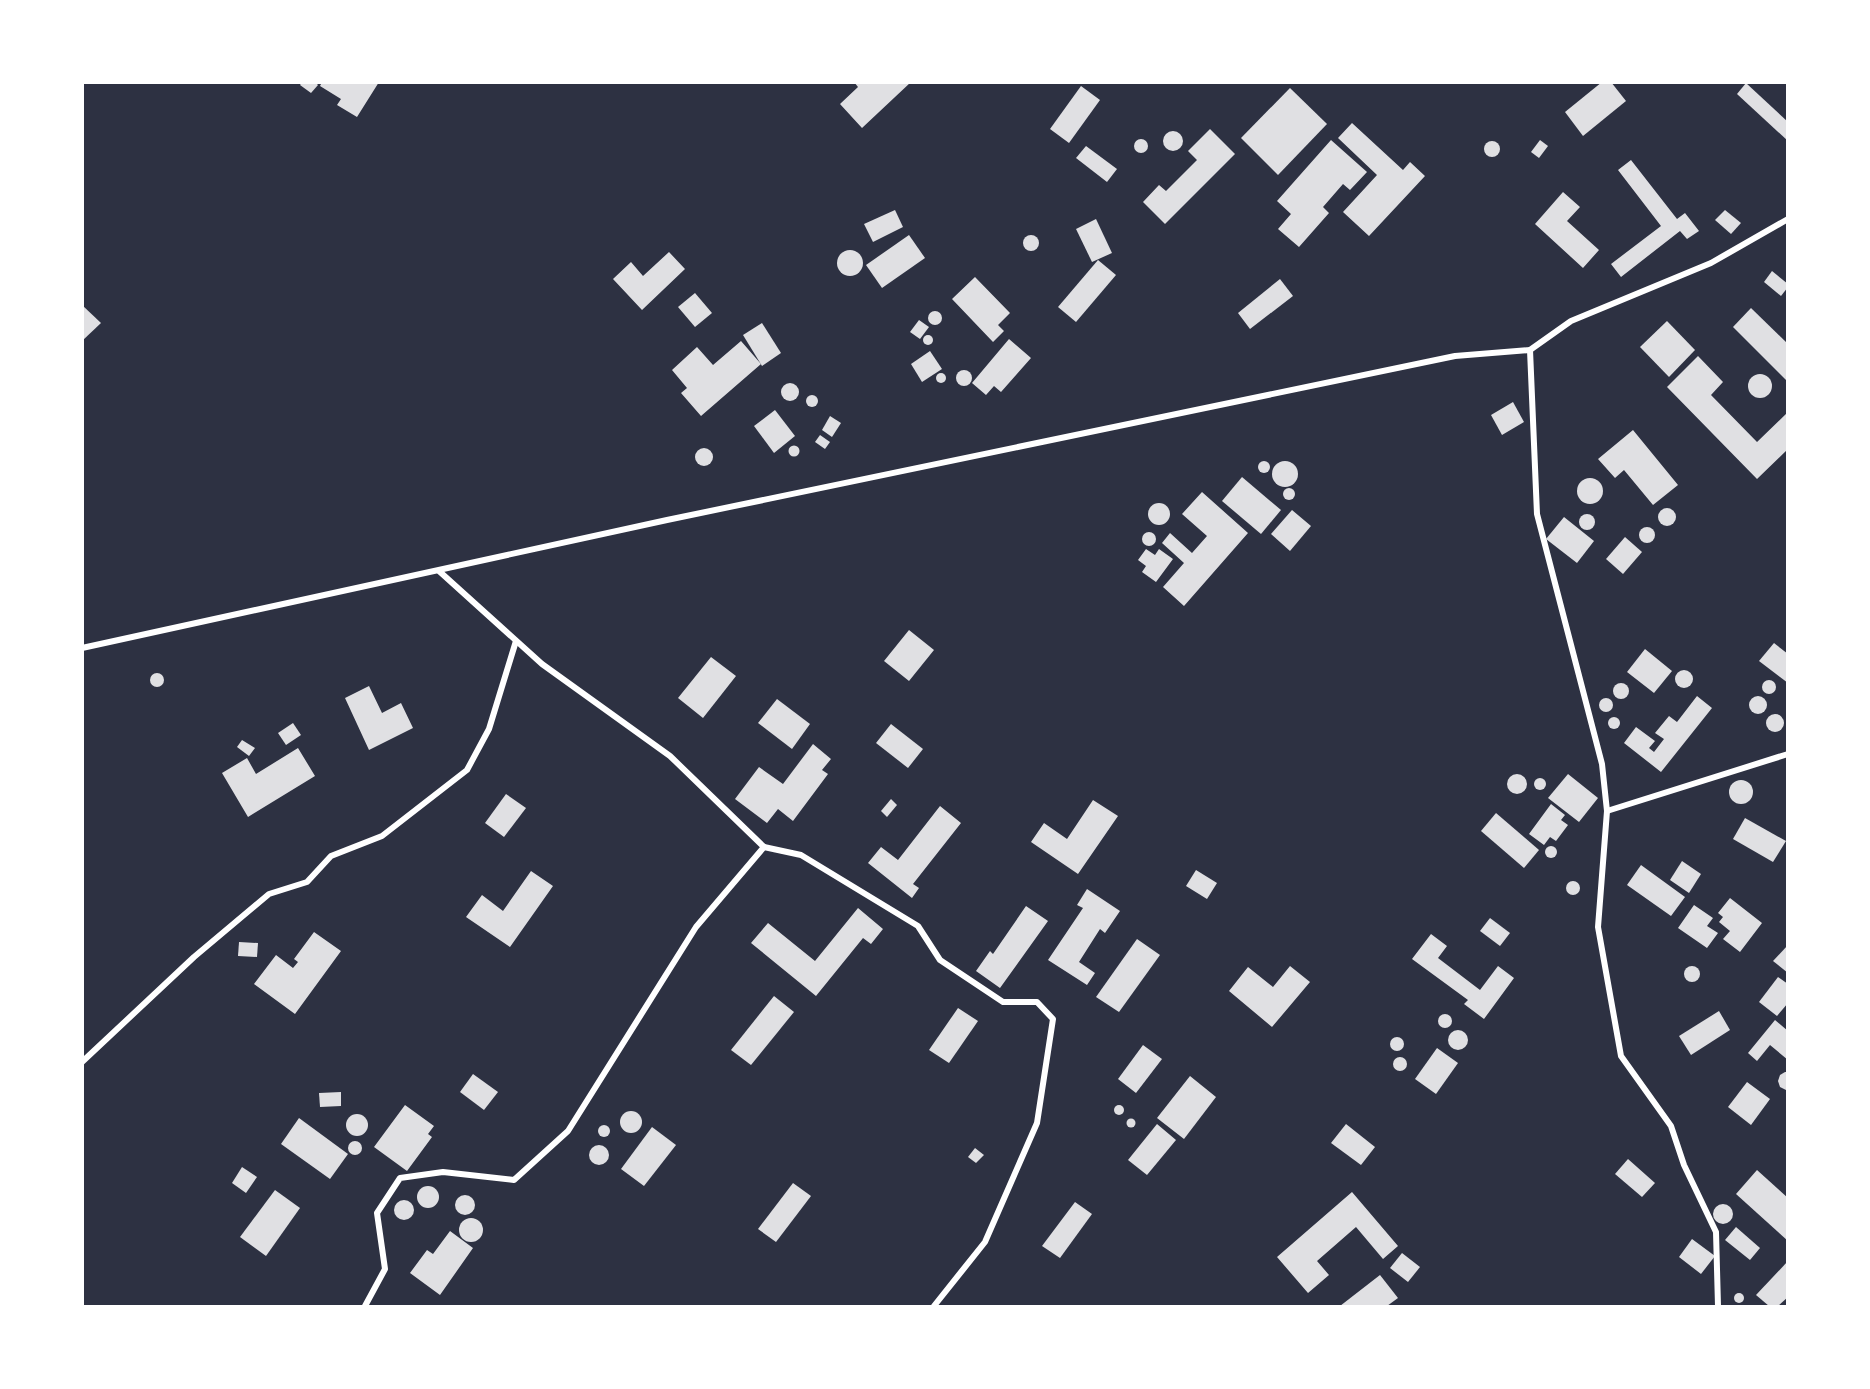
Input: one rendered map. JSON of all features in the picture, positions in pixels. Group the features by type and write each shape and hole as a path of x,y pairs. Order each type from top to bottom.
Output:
{"street":[{"path":"82,648 667,520 1455,356 1530,350 1571,321 1711,263 1788,219"},
{"path":"1530,350 1537,514 1602,764 1606,811 1598,927 1621,1056 1671,1126 1684,1165 1716,1232 1718,1306"},
{"path":"439,571 542,664 670,756 764,847 801,855 918,926 940,960 1003,1002 1038,1002 1053,1019 1037,1123 985,1242 934,1306"},
{"path":"82,1062 194,957 268,894 307,882 331,856 382,836 467,770 489,729 516,640"},
{"path":"1606,811 1788,754"},
{"path":"365,1306 385,1269 377,1213 400,1178 443,1172 514,1180 568,1131 696,927 764,847"}],"building":[{"path":"302,82 315,82 318,85 311,93 300,85"},
{"path":"322,82 379,82 357,117 337,105 341,99 320,86"},
{"path":"854,82 911,82 862,128 840,104 858,87"},
{"path":"1602,82 1611,82 1626,101 1583,136 1565,112"},
{"path":"1746,83 1788,122 1788,141 1737,94"},
{"path":"1081,86 1100,100 1069,143 1050,129"},
{"path":"1290,88 1327,124 1278,175 1241,138"},
{"path":"1352,123 1403,170 1410,162 1425,176 1369,236 1343,212 1377,175 1338,138"},
{"path":"1210,129 1235,154 1165,224 1143,202 1159,185 1166,191 1197,160 1188,151"},
{"path":"1173,131 1180,134 1183,141 1180,148 1173,151 1166,148 1163,141 1166,134"},
{"path":"1138,139 1144,139 1148,146 1144,153 1138,153 1134,149 1134,143"},
{"path":"1331,140 1367,172 1350,190 1343,184 1323,207 1329,213 1299,247 1278,229 1291,214 1277,201"},
{"path":"1540,140 1548,146 1539,158 1531,152"},
{"path":"1489,141 1495,141 1500,149 1498,155 1489,157 1484,152 1484,146"},
{"path":"1086,146 1117,169 1107,182 1076,158"},
{"path":"1631,160 1677,219 1685,213 1699,231 1687,239 1680,231 1621,277 1611,264 1661,226 1618,170"},
{"path":"1563,192 1580,207 1567,221 1599,250 1583,268 1535,224"},
{"path":"895,210 903,227 873,242 864,224"},
{"path":"1725,210 1741,223 1731,234 1715,220"},
{"path":"1096,219 1112,253 1092,262 1076,229"},
{"path":"909,235 925,258 882,288 866,265"},
{"path":"1031,235 1039,243 1031,251 1023,243"},
{"path":"850,250 859,254 863,263 859,272 850,276 841,272 837,263 841,254"},
{"path":"669,252 685,269 642,310 613,279 631,262 643,276"},
{"path":"1098,260 1116,275 1076,322 1058,307"},
{"path":"1772,271 1788,284 1781,296 1764,282"},
{"path":"975,277 1010,313 998,325 1004,331 993,342 952,299"},
{"path":"1280,279 1293,296 1250,329 1238,313"},
{"path":"695,293 712,313 695,327 678,307"},
{"path":"82,305 101,323 82,341"},
{"path":"1751,308 1788,344 1788,382 1733,327"},
{"path":"932,311 938,311 942,318 938,325 932,325 928,321 928,315"},
{"path":"919,320 929,327 920,339 910,332"},
{"path":"1667,321 1695,350 1669,377 1640,347"},
{"path":"762,323 781,353 762,366 743,335"},
{"path":"928,335 932,336 932,344 928,345 924,344 923,340 924,336"},
{"path":"1009,339 1031,358 1001,392 994,386 986,395 972,383"},
{"path":"741,341 761,364 701,416 681,393 687,388 672,370 697,347 713,365"},
{"path":"930,351 942,369 922,382 911,364"},
{"path":"1698,356 1723,382 1711,395 1757,442 1788,412 1788,449 1757,479 1667,387"},
{"path":"961,370 967,370 972,378 970,384 961,386 956,381 956,375"},
{"path":"941,373 945,374 945,382 941,383 937,382 936,378 937,374"},
{"path":"1760,374 1769,377 1772,386 1769,395 1760,398 1751,395 1748,386 1751,377"},
{"path":"786,383 794,383 799,388 797,399 786,401 781,396 781,388"},
{"path":"812,395 818,401 812,407 806,401"},
{"path":"1513,402 1524,422 1502,435 1491,415"},
{"path":"775,410 795,436 774,453 754,426"},
{"path":"830,416 841,423 832,437 822,430"},
{"path":"1633,430 1678,485 1653,505 1624,470 1615,478 1598,459"},
{"path":"820,435 830,442 825,449 815,442"},
{"path":"794,446 798,447 798,455 794,456 790,455 789,451 790,447"},
{"path":"704,448 710,451 713,457 710,463 704,466 698,463 695,457 698,451"},
{"path":"1264,461 1270,467 1264,473 1258,467"},
{"path":"1285,461 1294,465 1298,474 1294,483 1285,487 1276,483 1272,474 1276,465"},
{"path":"1242,477 1281,510 1261,534 1222,501"},
{"path":"1590,478 1599,482 1603,491 1599,500 1590,504 1581,500 1577,491 1581,482"},
{"path":"1291,488 1295,494 1291,500 1287,500 1283,492"},
{"path":"1202,492 1248,533 1184,606 1163,587 1184,563 1162,543 1170,533 1192,553 1207,536 1182,514"},
{"path":"1159,503 1167,506 1170,514 1167,522 1159,525 1151,522 1148,514 1151,506"},
{"path":"1667,508 1673,511 1676,517 1673,523 1667,526 1661,523 1658,517 1661,511"},
{"path":"1292,510 1311,526 1290,551 1271,534"},
{"path":"1587,514 1593,516 1595,522 1593,528 1587,530 1581,528 1579,522 1581,516"},
{"path":"1564,517 1594,541 1577,563 1546,539"},
{"path":"1647,527 1653,529 1655,535 1653,541 1647,543 1641,541 1639,535 1641,529"},
{"path":"1146,532 1152,532 1156,539 1152,546 1146,546 1142,542 1142,536"},
{"path":"1625,537 1642,552 1623,574 1606,559"},
{"path":"1146,549 1155,555 1159,549 1173,559 1156,582 1142,572 1146,566 1138,560"},
{"path":"909,630 934,650 909,681 884,661"},
{"path":"1774,643 1788,654 1788,683 1759,661"},
{"path":"1645,649 1672,671 1654,693 1627,672"},
{"path":"711,657 736,676 703,718 678,698"},
{"path":"1680,670 1688,670 1693,675 1691,686 1680,688 1675,683 1675,675"},
{"path":"154,673 160,673 164,680 160,687 154,687 150,683 150,677"},
{"path":"1766,680 1772,680 1776,687 1772,694 1766,694 1762,690 1762,684"},
{"path":"1618,683 1624,683 1629,691 1627,697 1618,699 1613,694 1613,688"},
{"path":"369,686 382,713 401,703 413,728 369,750 345,698"},
{"path":"1697,696 1712,708 1661,772 1624,743 1636,727 1655,741 1649,748 1654,752 1664,739 1655,733 1669,716 1677,722"},
{"path":"1754,696 1762,696 1767,701 1765,712 1754,714 1749,709 1749,701"},
{"path":"1603,698 1609,698 1613,705 1609,712 1603,712 1599,708 1599,702"},
{"path":"777,699 810,724 792,749 758,723"},
{"path":"1775,714 1781,717 1784,723 1781,729 1775,732 1769,729 1766,723 1769,717"},
{"path":"1616,717 1619,718 1619,728 1612,729 1609,728 1608,721 1609,718"},
{"path":"293,723 301,735 286,745 278,733"},
{"path":"891,724 923,749 908,768 876,743"},
{"path":"242,740 255,748 249,756 237,747"},
{"path":"813,744 831,759 822,770 828,774 793,821 778,809 767,823 735,799 759,767 783,784"},
{"path":"298,748 315,776 248,817 222,773 247,758 256,774"},
{"path":"1517,774 1524,777 1527,784 1524,791 1517,794 1510,791 1507,784 1510,777"},
{"path":"1568,774 1598,798 1579,822 1548,798"},
{"path":"1542,778 1546,784 1542,790 1538,790 1534,782"},
{"path":"1741,780 1750,783 1753,792 1750,801 1741,804 1732,801 1729,792 1732,783"},
{"path":"506,794 526,808 504,837 485,823"},
{"path":"891,799 897,805 887,817 881,811"},
{"path":"1093,800 1118,816 1078,874 1031,842 1044,823 1067,839"},
{"path":"1551,804 1565,815 1561,820 1568,825 1556,841 1550,837 1544,845 1529,834"},
{"path":"940,806 961,823 913,884 919,888 912,898 868,863 881,847 898,860"},
{"path":"1496,813 1539,850 1524,868 1481,831"},
{"path":"1745,818 1786,841 1773,862 1733,839"},
{"path":"1553,846 1557,852 1553,858 1549,858 1545,850"},
{"path":"1682,861 1701,874 1689,893 1670,880"},
{"path":"1641,865 1685,897 1671,916 1627,885"},
{"path":"1196,870 1217,883 1207,899 1186,886"},
{"path":"531,871 553,886 510,947 466,917 482,895 503,911"},
{"path":"1570,881 1576,881 1580,888 1576,895 1570,895 1566,891 1566,885"},
{"path":"1087,889 1120,911 1105,933 1100,929 1079,962 1095,973 1087,985 1048,960 1083,908 1077,905"},
{"path":"1730,898 1762,923 1740,952 1723,939 1730,931 1719,922 1723,917 1718,913"},
{"path":"1694,905 1713,918 1707,926 1718,933 1707,948 1678,928"},
{"path":"1026,906 1048,921 1000,988 976,971 990,951 993,954"},
{"path":"858,908 883,929 871,944 863,938 816,996 751,943 768,923 815,961"},
{"path":"1490,918 1510,933 1500,946 1480,931"},
{"path":"314,932 341,951 295,1014 254,984 276,955 293,968 298,962 294,959"},
{"path":"1431,934 1447,946 1438,958 1480,990 1498,966 1514,978 1484,1019 1464,1004 1468,1000 1412,959"},
{"path":"1137,939 1160,955 1119,1012 1096,997"},
{"path":"239,942 258,943 257,957 238,956"},
{"path":"1788,945 1788,973 1773,961"},
{"path":"1290,966 1310,982 1272,1027 1229,991 1248,967 1273,987"},
{"path":"1689,966 1695,966 1700,974 1698,980 1689,982 1684,977 1684,971"},
{"path":"1778,977 1788,984 1788,1003 1777,1016 1759,1002"},
{"path":"774,996 794,1012 751,1065 731,1050"},
{"path":"958,1008 978,1021 949,1063 929,1050"},
{"path":"1719,1011 1730,1030 1691,1055 1679,1036"},
{"path":"1442,1014 1448,1014 1452,1021 1448,1028 1442,1028 1438,1024 1438,1018"},
{"path":"1775,1020 1788,1031 1788,1060 1770,1045 1757,1061 1748,1053"},
{"path":"1454,1030 1462,1030 1468,1036 1468,1044 1462,1050 1454,1050 1448,1044 1448,1036"},
{"path":"1397,1037 1402,1039 1404,1044 1402,1049 1397,1051 1392,1049 1390,1044 1392,1039"},
{"path":"1143,1045 1162,1059 1136,1093 1118,1079"},
{"path":"1437,1048 1458,1063 1436,1094 1415,1079"},
{"path":"1397,1057 1403,1057 1407,1064 1403,1071 1397,1071 1393,1067 1393,1061"},
{"path":"1788,1072 1788,1091 1780,1087 1778,1081 1780,1075"},
{"path":"473,1074 498,1092 484,1110 460,1092"},
{"path":"1190,1076 1216,1097 1184,1139 1157,1118"},
{"path":"1747,1082 1770,1099 1751,1125 1728,1107"},
{"path":"341,1092 341,1106 320,1107 319,1093"},
{"path":"405,1105 434,1126 428,1134 432,1137 407,1171 374,1147"},
{"path":"1119,1105 1123,1106 1123,1114 1119,1115 1115,1114 1114,1110 1115,1106"},
{"path":"631,1111 641,1118 642,1122 635,1132 631,1133 621,1126 620,1122 627,1112"},
{"path":"357,1114 365,1117 368,1125 365,1133 357,1136 349,1133 346,1125 349,1117"},
{"path":"299,1118 348,1154 330,1179 281,1144"},
{"path":"1131,1119 1135,1123 1131,1127 1127,1123"},
{"path":"1157,1124 1176,1140 1147,1175 1128,1160"},
{"path":"1346,1124 1375,1147 1361,1165 1331,1143"},
{"path":"606,1125 610,1131 606,1137 602,1137 598,1129"},
{"path":"652,1127 676,1145 644,1186 621,1169"},
{"path":"352,1141 358,1141 362,1148 358,1155 352,1155 348,1151 348,1145"},
{"path":"599,1145 606,1148 609,1155 606,1162 599,1165 592,1162 589,1155 592,1148"},
{"path":"975,1148 984,1155 976,1163 968,1157"},
{"path":"1628,1159 1655,1183 1642,1197 1615,1174"},
{"path":"242,1167 257,1177 246,1193 232,1183"},
{"path":"1757,1170 1788,1198 1788,1241 1736,1194"},
{"path":"793,1183 811,1196 776,1242 758,1229"},
{"path":"428,1186 436,1189 439,1197 436,1205 428,1208 420,1205 417,1197 420,1189"},
{"path":"275,1190 300,1208 266,1256 240,1237"},
{"path":"1352,1192 1398,1246 1383,1259 1356,1227 1317,1261 1329,1275 1308,1293 1277,1257"},
{"path":"465,1195 472,1198 475,1205 472,1212 465,1215 458,1212 455,1205 458,1198"},
{"path":"400,1200 408,1200 414,1206 414,1214 408,1220 400,1220 394,1214 394,1206"},
{"path":"1075,1202 1092,1214 1060,1258 1042,1246"},
{"path":"1723,1204 1730,1207 1733,1214 1730,1221 1723,1224 1716,1221 1713,1214 1716,1207"},
{"path":"471,1218 479,1222 483,1230 479,1238 471,1242 463,1238 459,1230 463,1222"},
{"path":"1736,1227 1760,1248 1750,1260 1725,1240"},
{"path":"450,1231 473,1248 440,1295 410,1273 427,1250 433,1254"},
{"path":"1692,1239 1715,1256 1701,1274 1679,1257"},
{"path":"1402,1253 1420,1267 1408,1282 1390,1268"},
{"path":"1788,1261 1788,1297 1778,1306 1769,1306 1756,1295"},
{"path":"1380,1275 1398,1298 1387,1306 1340,1306"},
{"path":"1739,1293 1743,1294 1743,1302 1739,1303 1735,1302 1734,1298 1735,1294"}]}
